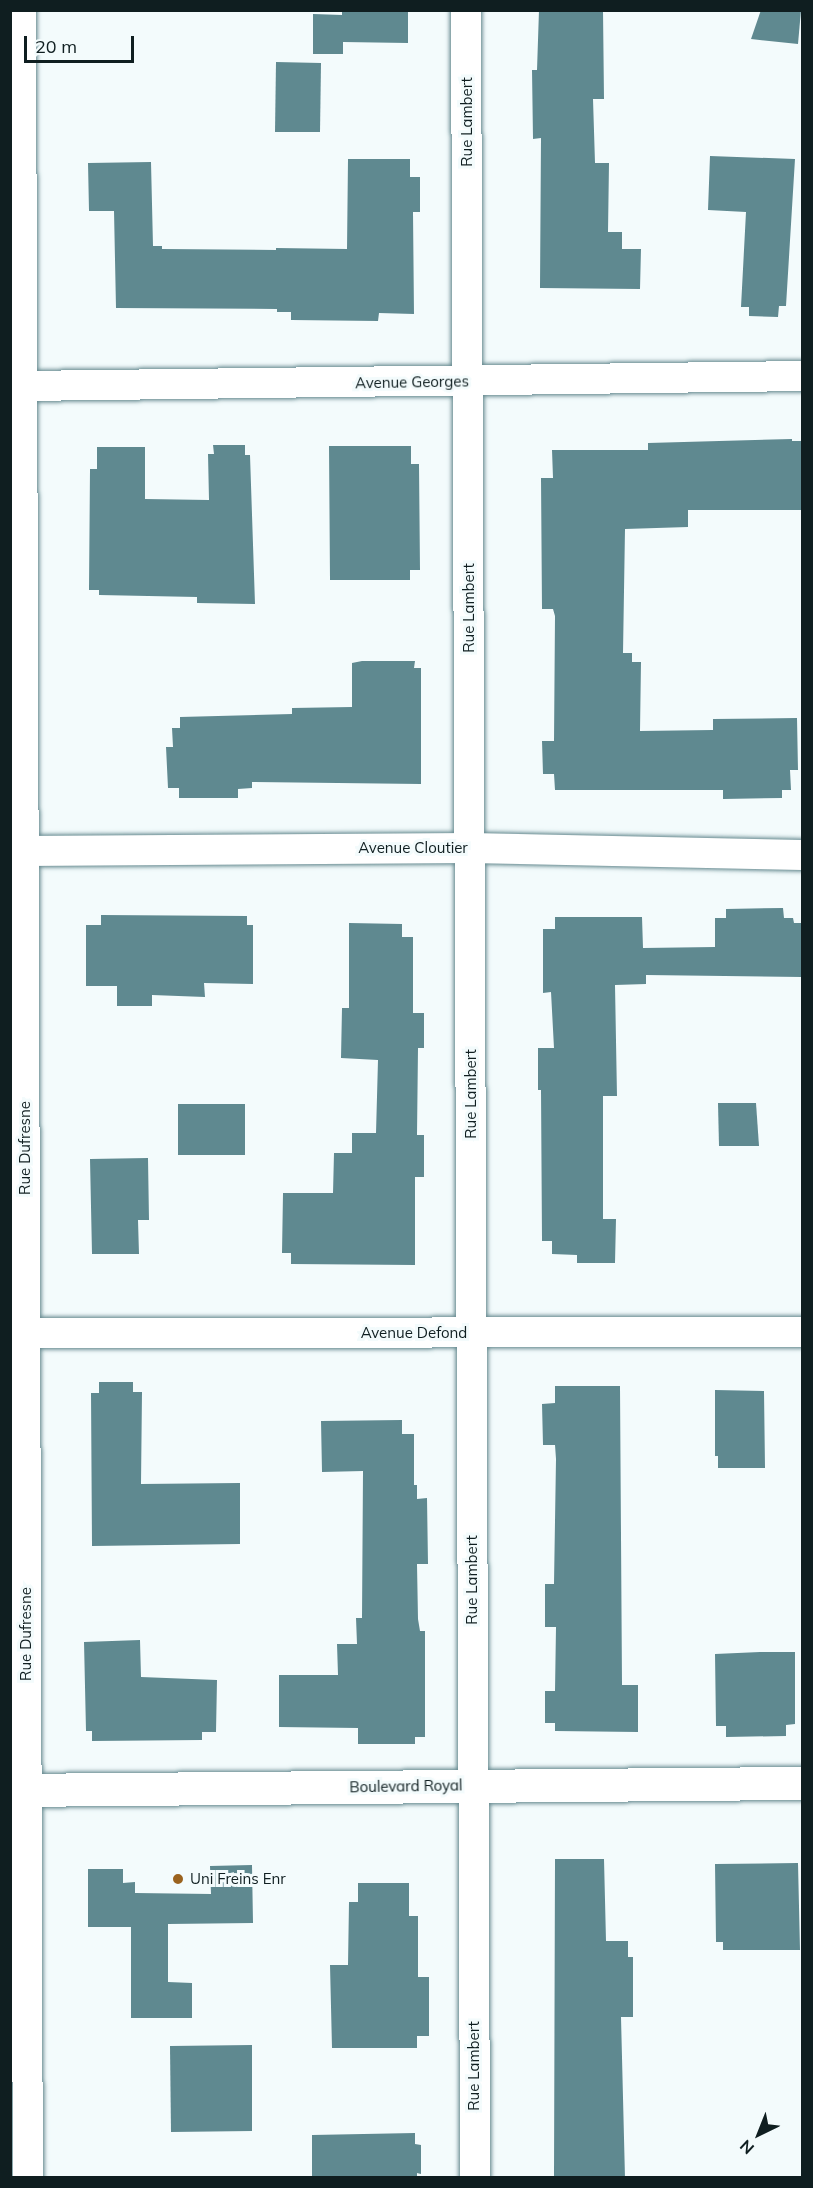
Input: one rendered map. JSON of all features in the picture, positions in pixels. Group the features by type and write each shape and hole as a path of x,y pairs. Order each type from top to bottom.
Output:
{"street":[{"name":"Rue Dufresne","path":"21,10 16,226 22,386 17,628 24,850 17,1036 25,1333 18,1427 19,1790 28,2178"},
{"name":"Rue Lambert","path":"466,10 475,2178"},
{"name":"Avenue Georges","path":"22,386 802,376"},
{"name":"Avenue Cloutier","path":"24,850 470,848 802,855"},
{"name":"Avenue Defond","path":"25,1333 802,1332"},
{"name":"Boulevard Royal","path":"19,1790 802,1783"}],"building":[{"path":"342,10 408,10 408,43 343,42 343,54 313,54 313,14 342,15"},
{"path":"539,10 603,10 604,99 593,99 595,163 609,163 608,232 622,232 622,249 641,249 640,289 540,288 541,138 533,139 532,70 537,70"},
{"path":"761,10 801,10 798,44 751,39"},
{"path":"276,62 321,63 320,132 275,132"},
{"path":"710,156 795,159 786,306 779,306 778,317 749,316 749,307 741,307 746,212 708,210"},
{"path":"348,159 410,159 410,177 420,177 420,212 413,212 414,314 379,313 378,321 291,320 291,312 277,312 277,309 116,308 114,211 89,211 88,163 151,162 153,246 162,246 162,249 347,249"},
{"path":"792,439 792,441 802,441 802,510 688,510 688,527 625,529 623,653 632,653 632,662 641,662 640,731 713,730 713,719 797,718 798,770 790,770 791,790 782,790 782,798 723,799 723,790 555,790 554,774 543,774 542,741 554,741 555,616 553,609 542,609 541,478 553,478 552,450 648,450 648,443"},
{"path":"213,445 245,445 245,455 250,455 255,604 197,603 197,597 99,595 99,590 89,590 90,469 97,469 97,447 145,447 145,499 209,500 208,454 214,454"},
{"path":"329,446 411,446 411,464 419,464 420,570 410,570 410,580 330,580"},
{"path":"415,661 414,668 421,668 421,784 252,782 252,788 238,789 238,798 179,798 179,788 168,788 166,747 173,747 172,728 180,728 180,717 292,714 292,708 352,707 352,663"},
{"path":"783,908 784,918 793,918 794,923 802,923 802,977 646,975 646,984 615,985 617,1096 603,1096 603,1219 616,1219 615,1263 577,1263 577,1255 552,1254 552,1241 542,1241 541,1090 538,1090 538,1048 554,1048 551,992 543,993 543,929 555,929 555,917 642,917 643,948 715,947 715,918 726,918 726,909"},
{"path":"101,915 247,916 247,925 253,925 253,984 204,983 205,997 152,995 152,1006 117,1006 117,986 86,986 86,925 101,925"},
{"path":"349,923 402,924 402,937 413,937 413,1013 424,1013 424,1048 418,1048 417,1135 424,1135 424,1177 415,1177 415,1265 291,1264 291,1253 282,1253 283,1193 333,1193 334,1153 352,1153 352,1133 376,1133 378,1060 341,1058 342,1008 349,1008"},
{"path":"718,1103 756,1103 759,1146 719,1146"},
{"path":"178,1104 245,1104 245,1155 178,1155"},
{"path":"148,1158 149,1220 138,1220 139,1254 92,1254 90,1159"},
{"path":"99,1382 133,1382 133,1392 142,1392 141,1484 240,1483 240,1544 92,1546 91,1393 99,1393"},
{"path":"555,1386 620,1386 622,1685 638,1685 638,1732 555,1731 555,1723 545,1723 545,1691 555,1691 556,1627 545,1627 545,1584 554,1584 556,1459 555,1445 543,1445 542,1404 555,1403"},
{"path":"715,1390 764,1391 765,1468 718,1468 718,1456 715,1456"},
{"path":"402,1420 402,1434 414,1434 414,1485 417,1485 417,1499 427,1498 428,1564 417,1564 418,1619 420,1631 425,1631 425,1737 415,1737 415,1744 358,1744 358,1728 279,1727 279,1675 338,1675 337,1644 357,1644 356,1618 362,1618 363,1471 322,1472 321,1421"},
{"path":"140,1640 141,1677 217,1680 216,1732 202,1732 202,1740 92,1741 92,1731 86,1731 84,1642"},
{"path":"795,1652 795,1724 786,1725 786,1736 726,1737 726,1726 716,1726 715,1654"},
{"path":"555,1859 604,1859 606,1941 628,1941 628,1957 633,1957 633,2017 621,2017 625,2178 554,2178"},
{"path":"798,1863 800,1950 723,1950 723,1942 716,1942 715,1864"},
{"path":"252,1865 253,1923 168,1924 168,1982 192,1983 192,2018 131,2018 131,1927 88,1927 88,1869 123,1869 123,1883 135,1882 135,1893 211,1894 210,1866"},
{"path":"358,1883 409,1883 409,1916 418,1916 418,1977 429,1977 429,2036 417,2036 417,2048 332,2048 330,1965 348,1965 349,1902 358,1902"},
{"path":"252,2045 252,2131 171,2132 170,2046"},
{"path":"415,2133 415,2144 421,2145 421,2174 417,2173 417,2178 312,2178 312,2135"}],"place":[{"name":"Uni Freins Enr","path":"178,1879"}]}
